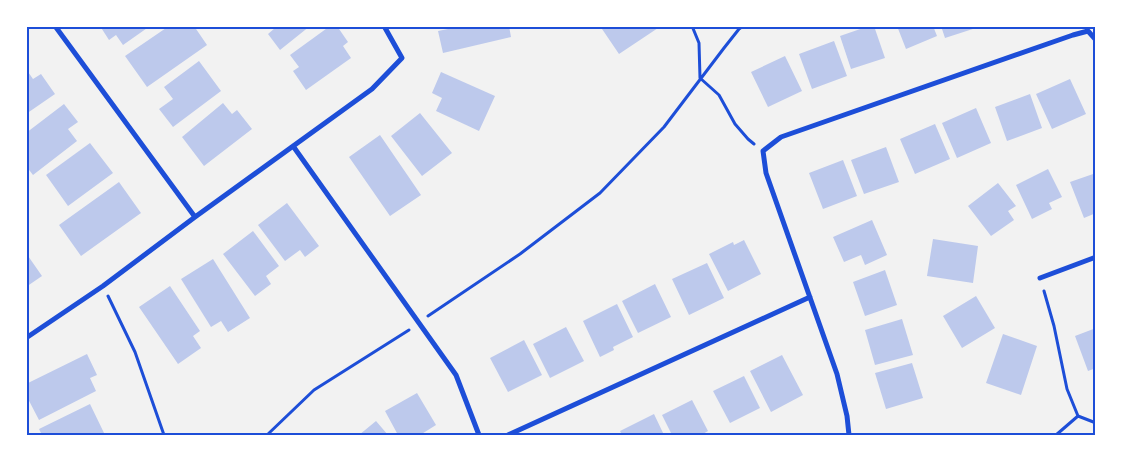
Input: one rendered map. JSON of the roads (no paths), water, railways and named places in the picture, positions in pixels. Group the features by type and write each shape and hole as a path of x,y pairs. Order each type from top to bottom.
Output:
{"street":[{"path":"55,26 195,217"},
{"path":"26,338 103,286 372,89 402,58 384,26"},
{"path":"849,435 847,416 837,374 766,173 763,151 781,136 1088,30 1096,40"},
{"path":"293,146 456,375 479,435"},
{"path":"1040,278 1096,258"},
{"path":"508,435 810,297"}]}
